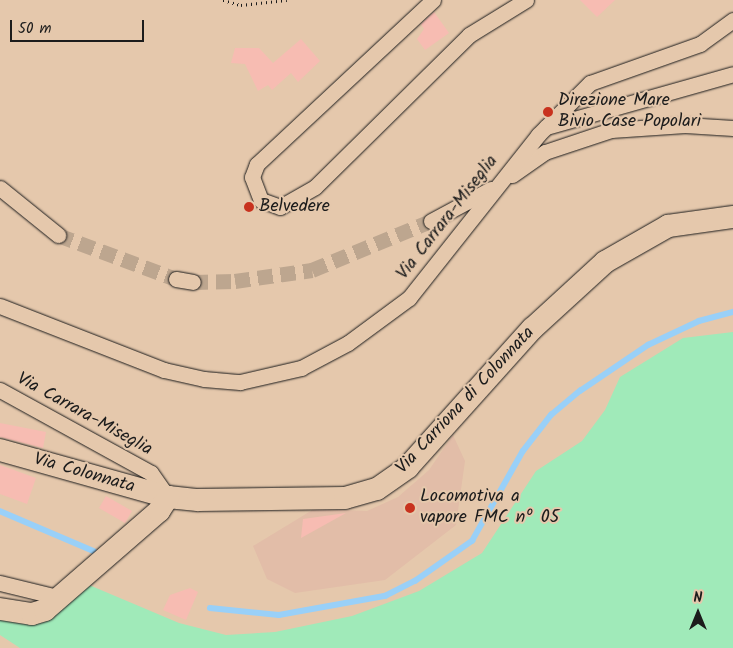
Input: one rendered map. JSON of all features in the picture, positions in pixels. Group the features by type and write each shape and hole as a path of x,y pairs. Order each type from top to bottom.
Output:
{"main road":[{"name":"Via Carriona di Colonnata","path":"164,504 345,498 377,490 408,468 532,329 605,262 668,226 733,217"},
{"name":"Via Colonnata","path":"0,450 164,504"},
{"path":"0,609 39,612 164,504"}],"street":[{"path":"433,0 257,164 252,177 261,200 280,206 315,187 469,35 526,0"},
{"name":"Via Carrara-Miseglia","path":"0,306 164,370 240,382 272,378 348,343 409,298 495,187 545,127 590,84 700,44 733,20"},
{"path":"545,127 733,74"},
{"path":"431,221 495,187 545,152 611,130 684,125 733,128"},
{"path":"0,188 58,235"},
{"path":"176,279 194,282"},
{"name":"Via Carrara-Miseglia","path":"0,390 151,473 164,504"},
{"path":"0,583 57,597"}],"path":[{"path":"222,0 241,5 287,0"}],"shaded area":[{"path":"453,435 465,461 456,525 385,580 295,593 267,579 253,546 314,509 367,511 398,497 429,470"}],"green space":[{"path":"733,332 733,648 20,648 0,635 0,617 82,582 179,623 226,635 275,632 352,616 419,591 482,553 536,471 582,441 605,410 620,377 683,338"}],"building":[{"path":"580,0 615,0 597,17"},
{"path":"434,12 449,33 425,50 417,39 424,29 421,24"},
{"path":"301,39 320,61 298,82 291,73 272,90 268,85 258,91 245,64 231,63 235,48 259,48 273,63"},
{"path":"0,423 46,432 43,448 0,437"},
{"path":"0,465 36,478 27,504 0,494"},
{"path":"106,496 132,511 125,523 99,508"},
{"path":"346,513 301,538 303,519"},
{"path":"190,588 198,592 186,620 163,610 170,595"}],"waterway":[{"path":"210,608 279,615 385,596 415,581 472,541 523,451 551,415 580,391 648,345 699,321 733,312"},
{"path":"0,511 94,551"}],"tunnel":[{"path":"193,282 235,281 312,270 431,221"},
{"path":"58,235 176,279"}],"place":[{"name":"Direzione Mare Bivio Case Popolari","path":"548,112"},
{"name":"Belvedere","path":"249,207"},
{"name":"Locomotiva a vapore FMC nº 05","path":"410,508"}]}
